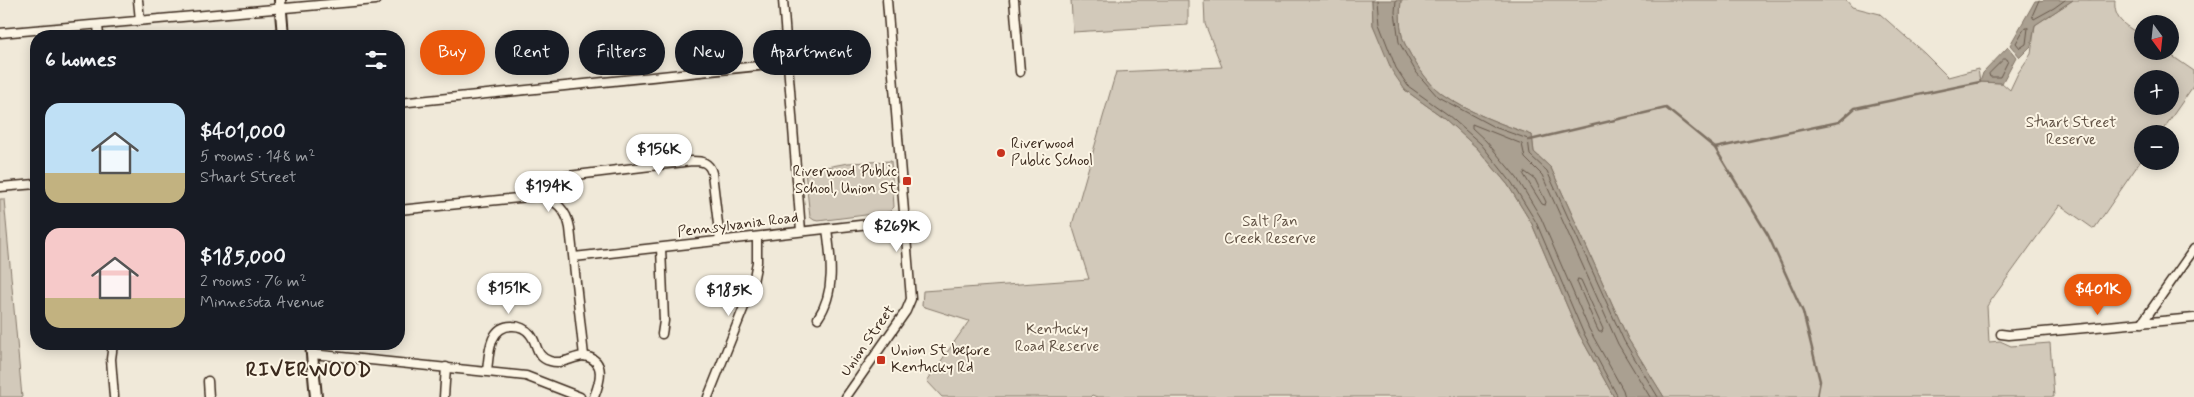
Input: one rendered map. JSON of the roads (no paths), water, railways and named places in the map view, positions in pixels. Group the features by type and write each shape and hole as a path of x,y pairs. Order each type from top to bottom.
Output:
{"main road":[{"path":"280,4 282,30"},
{"path":"311,350 316,397"}],"street":[{"path":"138,0 140,20"},
{"path":"37,30 98,25 280,4 376,0"},
{"path":"783,0 785,30"},
{"name":"Union Street","path":"847,396 909,305 911,294 887,0"},
{"path":"1014,0 1020,72"},
{"path":"98,25 98,30"},
{"path":"0,33 30,31"},
{"path":"405,101 753,67"},
{"path":"789,75 801,231"},
{"path":"546,197 551,184 560,177 692,161 705,162 709,165 712,173 720,241"},
{"path":"0,187 30,184"},
{"path":"405,209 531,196 546,197 560,207 567,217 574,257 584,356"},
{"name":"Pennsylvania Road","path":"574,257 905,220"},
{"path":"818,318 826,304 830,285 831,266 827,228"},
{"path":"708,397 752,287 757,262 757,237"},
{"path":"661,248 664,321 662,334"},
{"path":"2142,323 2194,249"},
{"path":"2001,334 2010,335 2194,318"},
{"path":"487,371 492,339 496,333 507,326 519,327 529,332 540,355 551,362 562,362 584,356 597,363 601,372 594,397"},
{"path":"112,350 111,359 114,397"},
{"path":"318,350 526,376 580,397"},
{"path":"444,397 446,367"},
{"path":"208,381 209,397"}],"water":[{"path":"1372,0 1401,0 1400,15 1404,42 1420,70 1437,90 1452,101 1474,112 1532,135 1534,152 1551,168 1628,339 1664,397 1614,397 1579,334 1532,224 1508,185 1477,148 1444,118 1405,90 1392,71 1373,25"},
{"path":"2073,0 2035,25 2031,46 2020,57 2010,45 2035,1"},
{"path":"2008,47 2016,57 2002,83 1980,82 1983,73"}],"waterway":[{"path":"1715,148 1839,122 1855,108 1980,82"},
{"path":"1530,140 1666,108 1715,148 1768,235 1803,312 1820,381 1817,397"}],"place":[{"name":"Riverwood Public School","path":"1001,153"},
{"name":"Riverwood Public School, Union St","path":"907,181"},
{"name":"Union St before Kentucky Rd","path":"881,360"}],"district":[{"name":"RIVERWOOD","path":"309,370"}],"park label":[{"name":"Stuart Street Reserve","path":"2071,132"},
{"name":"Salt Pan Creek Reserve","path":"1270,230"},
{"name":"Kentucky Road Reserve","path":"1057,338"}]}
